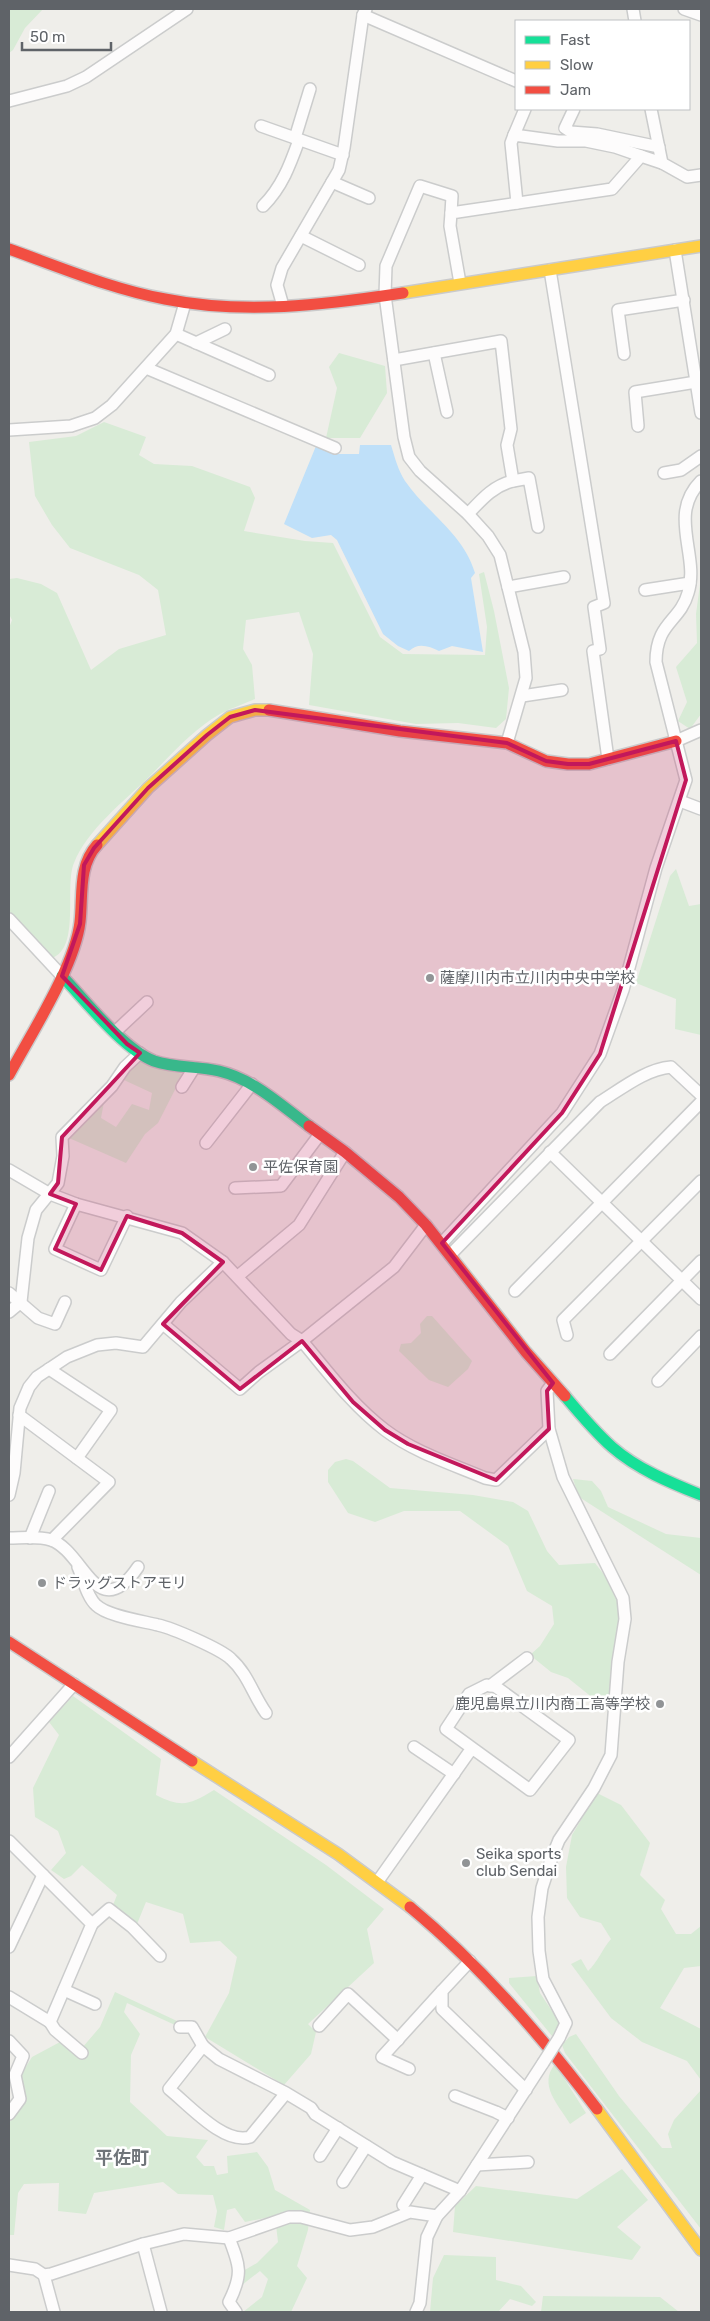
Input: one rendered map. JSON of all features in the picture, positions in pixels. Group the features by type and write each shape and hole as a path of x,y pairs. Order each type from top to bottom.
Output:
{"street":[{"path":"9,101 67,86 86,77 187,9"},
{"path":"684,9 701,15"},
{"path":"283,306 277,285 282,268 339,170 343,155 364,12 515,81"},
{"path":"263,206 274,196 286,175 310,89"},
{"path":"517,203 511,143 525,110"},
{"path":"574,110 565,128 571,132 597,134 659,147"},
{"path":"652,110 662,164"},
{"path":"261,126 343,155"},
{"path":"514,135 558,141 586,141 615,147 662,164 687,177 701,175"},
{"path":"451,213 612,189 641,156"},
{"path":"332,182 369,198"},
{"path":"460,284 450,226 452,196 420,186 386,266 385,295 404,438 409,456 420,471 468,514 488,536 500,555 524,652 526,678 507,743"},
{"path":"301,236 359,265"},
{"path":"9,249 123,287 185,303 233,308 283,306 385,295 701,246"},
{"path":"675,250 701,413"},
{"path":"550,270 604,603 594,607 600,649 593,652 608,759"},
{"path":"624,354 618,310 684,300"},
{"path":"9,430 71,426 95,418 112,405 176,334 185,303"},
{"path":"196,343 225,329"},
{"path":"176,334 270,375"},
{"path":"394,360 501,341 511,429 507,445 513,481"},
{"path":"434,353 447,412"},
{"path":"146,368 335,448"},
{"path":"638,426 635,392 696,382"},
{"path":"664,472 681,470 701,456"},
{"path":"468,514 489,492 500,484 529,478 538,527"},
{"path":"442,1243 562,1113 600,1054 623,990 656,868 686,780 656,662 656,646 664,628 688,594 690,583 685,522 687,503 694,488 701,481"},
{"path":"508,587 564,577"},
{"path":"645,590 690,583"},
{"path":"522,696 562,690"},
{"path":"9,1075 62,976 80,924 84,865 94,848 148,788 207,734 230,717 255,710 275,710 400,732 507,743 546,761 568,764 589,764 676,741 701,730"},
{"path":"680,801 701,809"},
{"path":"9,919 127,1044 155,1061 219,1072 252,1084 345,1152 399,1197 426,1225 442,1243 492,1310 553,1383 613,1448 650,1471 701,1495"},
{"path":"115,1032 147,1002"},
{"path":"9,1312 21,1302 28,1238 36,1210 58,1183 62,1156 62,1137 112,1086 125,1067 140,1053"},
{"path":"450,1255 600,1102 627,1085 661,1068 671,1067 701,1095"},
{"path":"182,1087 194,1068"},
{"path":"206,1143 252,1084"},
{"path":"515,1291 701,1102"},
{"path":"235,1188 281,1186 320,1134"},
{"path":"238,1276 299,1224 345,1152"},
{"path":"550,1152 701,1299"},
{"path":"9,1170 50,1194 76,1204 126,1216 182,1233 223,1262 238,1276 291,1334 302,1341 353,1402 386,1430 408,1444 485,1478 496,1480 549,1429"},
{"path":"567,1335 563,1320 701,1181"},
{"path":"76,1204 55,1249 101,1270 126,1216"},
{"path":"163,1324 240,1389 394,1268 426,1225"},
{"path":"610,1354 701,1261"},
{"path":"9,1494 14,1473 19,1415 29,1386 67,1357 97,1345 116,1343 143,1347 181,1302 223,1262"},
{"path":"9,1293 38,1318 55,1324 65,1302"},
{"path":"658,1381 701,1336"},
{"path":"49,1369 111,1410 76,1458"},
{"path":"416,2312 420,2304 427,2238 437,2216 460,2191 559,2038 566,2023 543,1979 538,1951 538,1917 542,1888 546,1871 559,1840 594,1788 611,1755 618,1662 626,1619 623,1598 563,1477 549,1429 547,1391 553,1383"},
{"path":"19,1415 109,1482 52,1540"},
{"path":"30,1538 49,1491"},
{"path":"9,1538 52,1540 65,1550 78,1567 97,1585 106,1589 115,1590 123,1586 138,1567"},
{"path":"78,1567 96,1606 108,1612 162,1626 214,1647 231,1658 248,1679 255,1698 266,1713"},
{"path":"9,1642 378,1881 470,1961 516,2010 575,2080 701,2250"},
{"path":"490,1686 527,1658"},
{"path":"9,1757 74,1684"},
{"path":"487,1685 496,1687 569,1740 530,1790 472,1748 446,1729 469,1694 487,1685"},
{"path":"9,1738 20,1745"},
{"path":"414,1747 454,1774"},
{"path":"378,1881 472,1748"},
{"path":"9,1841 92,1924"},
{"path":"9,1947 43,1875"},
{"path":"50,2022 92,1924 109,1908 132,1927 160,1956"},
{"path":"409,2069 382,2057 470,1961"},
{"path":"64,1990 95,2004"},
{"path":"442,1991 442,2009 526,2090"},
{"path":"319,2026 348,1994 398,2040"},
{"path":"9,1997 50,2022 55,2030 82,2053"},
{"path":"180,2027 192,2027 203,2046 219,2059 286,2093 392,2162 460,2191"},
{"path":"9,2041 23,2056 15,2075 20,2099 9,2114"},
{"path":"203,2046 169,2089 223,2134 242,2139 250,2137 286,2093"},
{"path":"456,2096 508,2118"},
{"path":"320,2156 338,2128"},
{"path":"343,2182 366,2146"},
{"path":"477,2165 528,2162"},
{"path":"403,2205 422,2175"},
{"path":"44,2275 144,2244 184,2234 229,2238 289,2217 301,2218 350,2230 373,2227 410,2212 437,2216"},
{"path":"229,2238 240,2266 238,2284 229,2302 236,2312 247,2306"},
{"path":"144,2244 161,2312"},
{"path":"9,2265 35,2269 44,2275 54,2312"}],"highlighted area":[{"path":"255,710 507,743 546,761 568,764 589,764 676,741 686,780 600,1054 562,1113 442,1243 553,1383 547,1391 549,1429 496,1480 408,1444 385,1430 353,1402 302,1341 240,1389 163,1324 223,1262 182,1233 127,1216 101,1270 55,1249 76,1204 50,1194 58,1183 62,1137 140,1053 127,1044 62,976 80,924 84,865 94,848 148,788 207,735 230,717"}],"green space":[{"path":"9,9 43,9 25,28 13,50 9,53"},
{"path":"339,353 385,366 387,393 360,438 326,438 337,388 329,367"},
{"path":"104,422 146,437 139,455 154,464 192,466 250,487 255,498 244,531 305,541 333,543 380,637 403,654 485,655 487,627 479,574 484,572 494,611 509,688 506,719 496,728 458,723 416,724 309,705 313,654 299,612 246,620 243,649 252,665 255,699 210,720 182,743 107,817 88,839 74,863 71,873 69,930 66,942 61,952 52,958 9,911 9,628 12,620 9,614 9,579 17,578 41,584 57,593 91,670 119,649 166,635 158,590 139,575 70,548 52,525 35,496 29,442 76,436"},
{"path":"701,577 701,714 690,729 678,721 687,702 676,667 697,643 696,614"},
{"path":"676,869 689,906 701,904 701,1035 675,1029 676,999 636,983 670,876"},
{"path":"143,1059 155,1068 183,1074 158,1123 145,1134 126,1163 69,1138 104,1102 101,1118 116,1127 132,1104 149,1110 152,1093 124,1080 131,1068"},
{"path":"427,1316 432,1316 472,1361 468,1369 448,1387 429,1380 399,1351 401,1344 411,1343 421,1333 420,1324"},
{"path":"346,1459 353,1461 390,1488 473,1495 513,1502 528,1511 547,1551 559,1565 595,1563 613,1586 620,1608 609,1711 568,1678 551,1672 530,1655 540,1646 554,1624 552,1606 527,1591 508,1546 460,1511 404,1511 375,1522 348,1513 328,1482 328,1470 335,1462"},
{"path":"573,1479 592,1481 601,1491 608,1507 666,1534 701,1538 701,1575 579,1497"},
{"path":"73,1696 161,1759 156,1795 173,1802 185,1803 192,1802 214,1790 326,1865 384,1909 367,1929 374,1963 308,2024 316,2032 311,2054 284,2085 205,2037 229,1993 237,1957 220,1941 190,1943 183,1914 146,1902 137,1924 113,1905 117,1895 82,1865 71,1876 64,1879 51,1870 66,1853 58,1831 35,1817 33,1788 59,1735 49,1722"},
{"path":"597,1793 621,1805 650,1843 640,1875 665,1900 661,1909 676,1934 691,1934 701,1926 701,1966 684,1968 660,2008 701,2029 701,2080 687,2061 642,2042 611,2018 571,1964 581,1959 588,1971 595,1964 611,1939 601,1923 580,1917 567,1898 566,1867 572,1835"},
{"path":"537,1976 540,1993 560,2023 552,2036 509,1983 509,1978"},
{"path":"115,1992 177,2021 175,2025 127,2003 124,2012 140,2034 131,2055 130,2102 167,2136 208,2140 196,2157 204,2166 214,2166 217,2175 228,2173 227,2156 257,2152 268,2167 275,2190 310,2210 308,2230 297,2266 307,2278 291,2312 243,2312 262,2297 268,2279 260,2271 242,2285 243,2271 257,2263 278,2242 275,2216 245,2222 235,2208 227,2210 224,2230 214,2227 217,2211 213,2195 178,2194 163,2182 94,2193 86,2214 58,2211 59,2183 24,2184 18,2193 14,2235 9,2235 9,2122 26,2102 20,2076 32,2057 60,2042 76,2055 100,2027"},
{"path":"576,2034 619,2096 662,2148 672,2148 668,2134 674,2120 701,2090 701,2229 565,2053 562,2045 569,2037"},
{"path":"555,2064 586,2113 570,2124 555,2102 549,2087 548,2079"},
{"path":"622,2169 648,2200 617,2227 641,2247 632,2260 453,2232 455,2206 476,2186 577,2199"},
{"path":"444,2255 496,2257 496,2280 521,2286 536,2302 532,2306 510,2299 498,2312 430,2312 433,2278"},
{"path":"543,2296 660,2297 679,2312 541,2312"}],"water":[{"path":"360,445 391,445 405,481 462,546 475,573 471,578 483,652 452,646 439,651 427,646 416,646 409,651 398,646 383,634 337,540 331,535 312,538 284,524 316,446 334,454 359,454"}],"traffic: fast":[{"path":"62,976 93,1011 142,1055 162,1063 211,1069 243,1080 255,1086 309,1126"},
{"path":"565,1396 600,1435 622,1455 655,1475 701,1495"}],"traffic: slow":[{"path":"403,293 701,246"},
{"path":"97,845 148,788 207,735 230,717 255,710 269,710"},
{"path":"192,1761 338,1854 410,1907"},
{"path":"597,2109 701,2250"}],"traffic: jam":[{"path":"9,249 125,290 195,304 254,307 284,306 344,301 403,293"},
{"path":"269,710 400,731 507,743 546,761 568,764 589,764 676,741"},
{"path":"9,1075 51,1000 70,959 80,922 84,871 91,853 97,845"},
{"path":"309,1126 345,1152 399,1197 426,1225 526,1352 565,1396"},
{"path":"9,1642 192,1761"},
{"path":"410,1907 486,1977 532,2028 597,2109"}],"place":[{"name":"薩摩川内市立川内中央中学校","path":"430,978"},
{"name":"平佐保育園","path":"253,1167"},
{"name":"ドラッグストアモリ","path":"42,1583"},
{"name":"鹿児島県立川内商工高等学校","path":"660,1704"},
{"name":"Seika sports club Sendai","path":"466,1863"}],"district":[{"name":"平佐町","path":"122,2158"}]}
